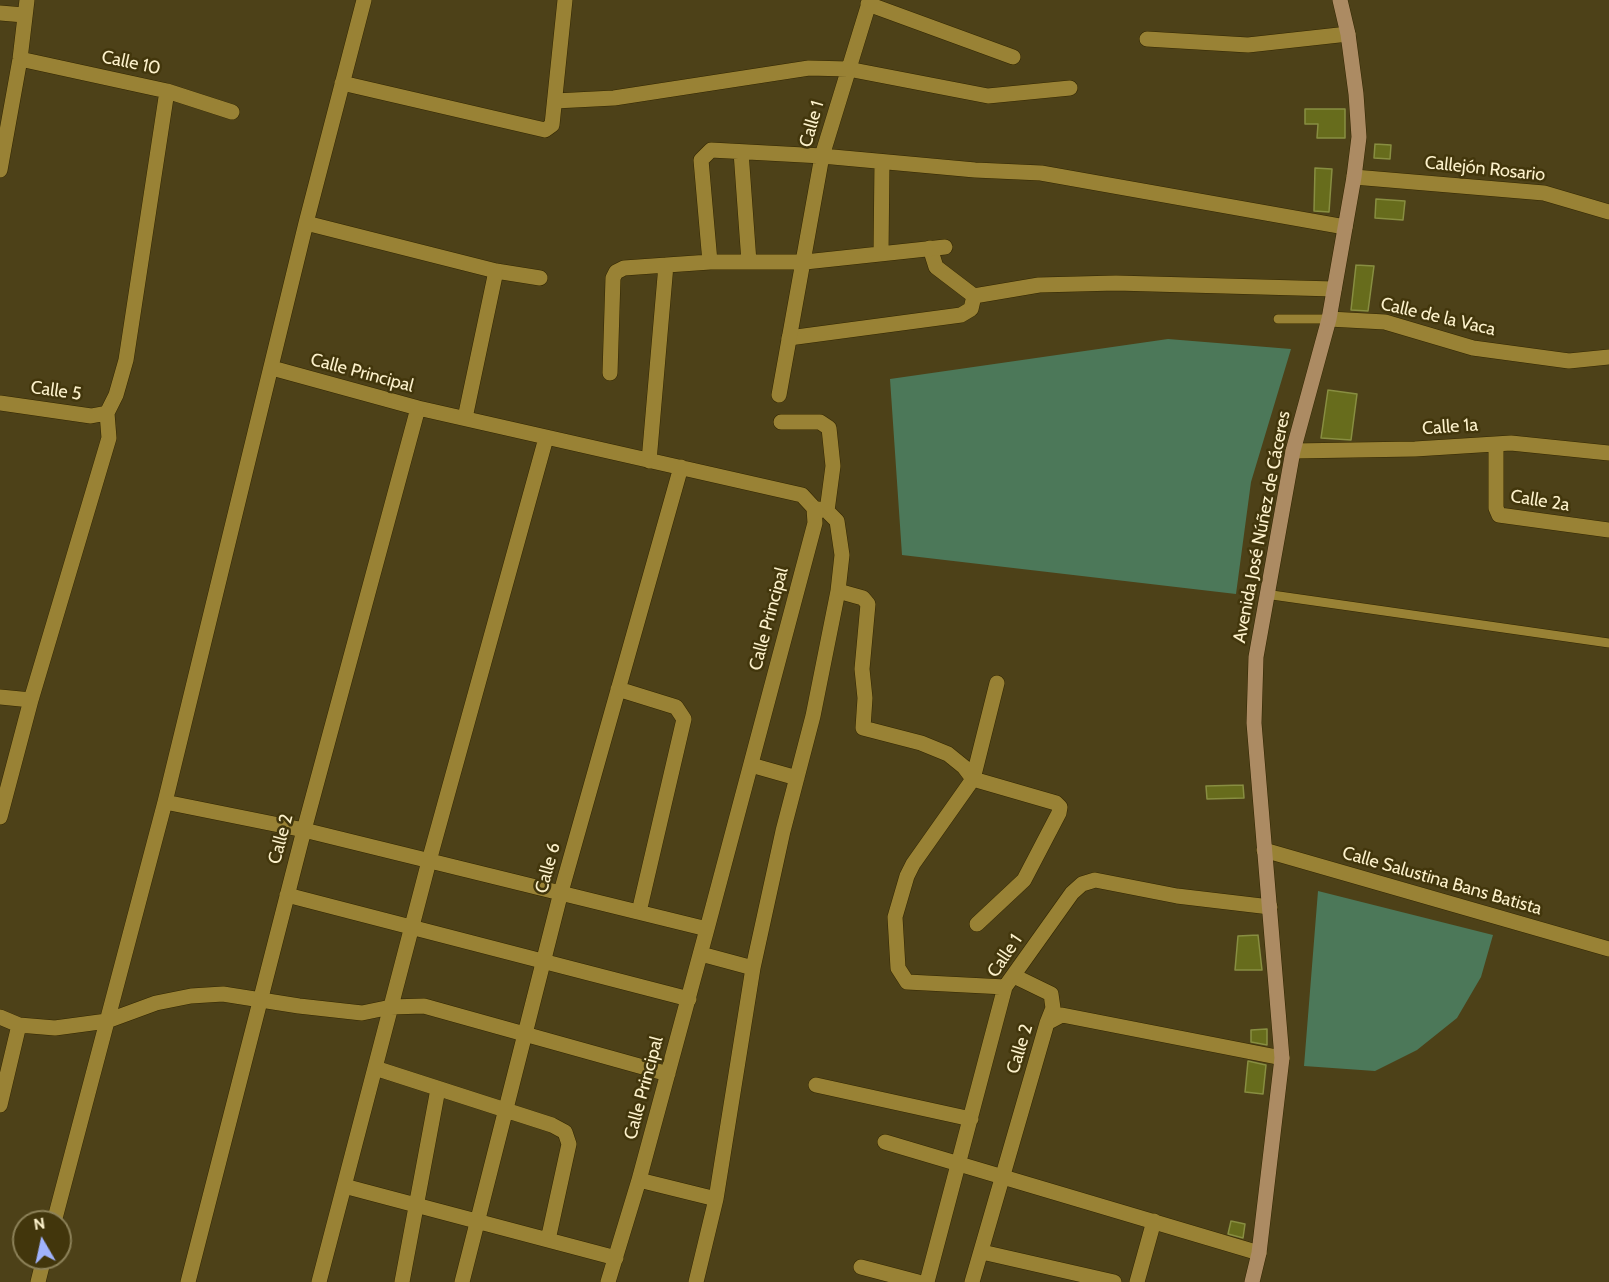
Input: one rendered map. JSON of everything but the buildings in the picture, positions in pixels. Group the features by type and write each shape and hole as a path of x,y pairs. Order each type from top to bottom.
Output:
{"main road":[{"name":"Avenida José Núñez de Cáceres","path":"1252,1282 1258,1253 1282,1058 1254,723 1256,657 1293,451 1329,318 1354,177 1359,137 1348,34 1340,0"}],"street":[{"path":"57,1210 165,802 306,223 364,0"},
{"path":"342,83 545,130 552,125 566,0"},
{"path":"869,2 1013,57"},
{"name":"Calle 1","path":"779,395 805,262 822,156 869,2"},
{"path":"0,13 25,7 20,59 0,170"},
{"path":"1147,39 1248,45 1348,34"},
{"name":"Calle 10","path":"20,59 167,91 232,112"},
{"path":"555,101 614,98 809,68 848,69 988,96 1070,88"},
{"path":"0,817 31,700 109,438 107,413 116,395 126,360 167,91"},
{"path":"710,262 701,160 705,153 711,150 1041,173 1083,182 1148,190 1344,227"},
{"path":"741,152 749,262"},
{"path":"882,163 882,253"},
{"name":"Callejón Rosario","path":"1354,177 1544,193 1609,212"},
{"path":"306,223 496,270 540,278"},
{"path":"610,373 613,278 616,272 624,268 710,262 805,262 938,248 936,267 974,296 1040,285 1116,283 1334,289"},
{"path":"649,461 666,265"},
{"path":"465,418 496,270"},
{"path":"789,338 961,315 971,309 974,296"},
{"name":"Calle de la Vaca","path":"1329,318 1385,322 1473,348 1569,361 1609,357"},
{"name":"Calle Principal","path":"272,368 418,408 802,495 821,510 815,523 639,1180 608,1282"},
{"name":"Calle 5","path":"0,403 91,416 107,413"},
{"name":"Calle 2","path":"188,1282 304,830 418,408"},
{"path":"696,1282 716,1199 753,968 796,778 813,716 838,591 842,555 837,521 821,510 833,466 829,428 820,422 781,422"},
{"path":"319,1282 429,861 546,438"},
{"name":"Calle 1a","path":"1293,451 1415,449 1496,444 1609,453"},
{"name":"Calle 2a","path":"1496,444 1496,508 1499,515 1609,530"},
{"name":"Calle 6","path":"462,1282 561,892 681,467"},
{"path":"838,591 863,598 868,604 862,669 865,698 863,728 921,743 948,754 964,767 973,779 1056,803 1060,807 1024,879 977,924"},
{"path":"997,682 973,779 907,876 895,917 898,968 908,982 1009,982 1052,994 1053,1008 1047,1023"},
{"path":"618,689 676,707 684,719 639,912"},
{"path":"0,697 31,700"},
{"path":"750,765 796,778"},
{"path":"165,802 304,830 707,929"},
{"name":"Calle Salustina Bans Batista","path":"1264,850 1609,949"},
{"name":"Calle 1","path":"927,1282 1009,982 1072,892 1082,884 1095,880 1177,896 1270,907"},
{"path":"287,895 688,999"},
{"path":"700,954 753,968"},
{"path":"0,1017 19,1025 55,1028 107,1021 156,1003 191,996 224,994 362,1013 391,1007 424,1006 668,1074"},
{"name":"Calle 2","path":"972,1282 1047,1023 1062,1015 1282,1058"},
{"path":"0,1105 19,1025"},
{"path":"375,1068 552,1125 565,1132 569,1144 548,1240"},
{"path":"816,1085 971,1119"},
{"path":"402,1282 438,1089"},
{"path":"885,1142 1258,1253"},
{"path":"639,1180 716,1199"},
{"path":"344,1186 616,1258"},
{"path":"1137,1282 1154,1221"},
{"path":"982,1252 1114,1282"},
{"path":"861,1267 918,1282"}],"lane":[{"path":"1278,319 1329,318"},
{"path":"1266,594 1609,643"}],"green space":[{"path":"1168,339 1291,349 1251,482 1236,594 902,555 890,379"},
{"path":"1318,891 1493,935 1481,977 1457,1018 1417,1050 1375,1071 1304,1066"}]}
